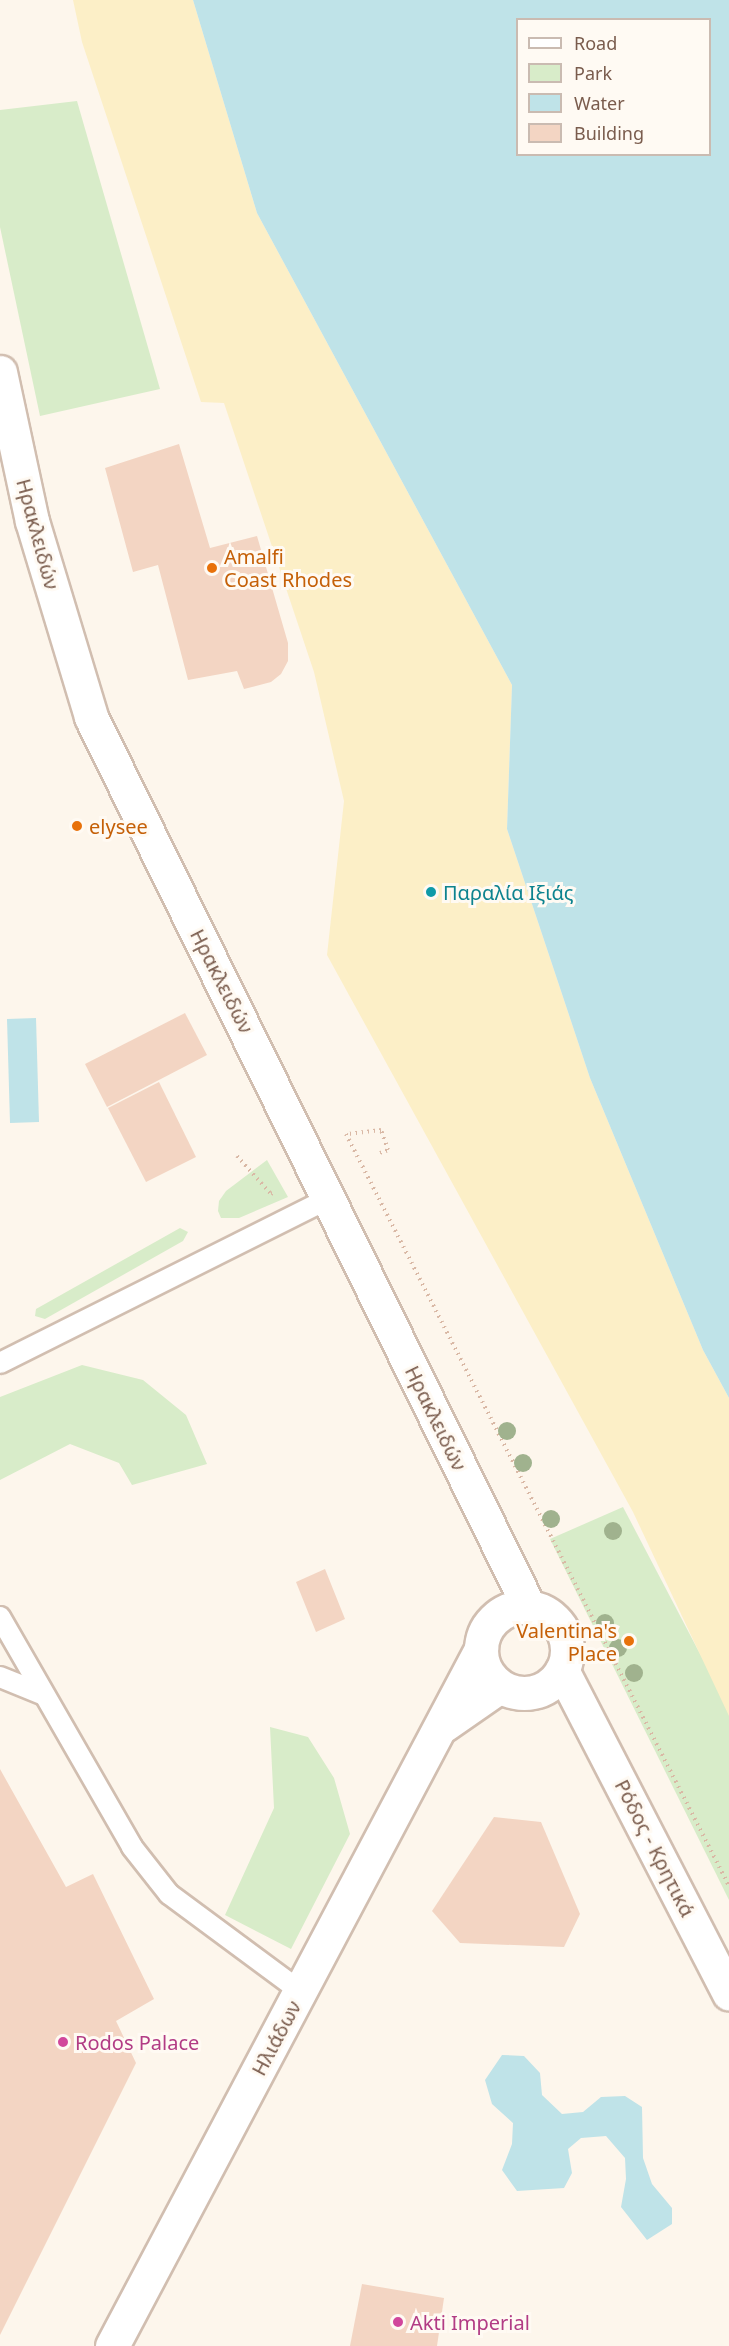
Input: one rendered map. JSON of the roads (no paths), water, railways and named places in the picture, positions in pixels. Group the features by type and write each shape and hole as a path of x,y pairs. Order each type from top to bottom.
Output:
{"main road":[{"name":"Ηρακλειδών","path":"0,372 32,520 91,717 329,1198 508,1567 515,1610"},
{"path":"515,1610 542,1610 554,1618 562,1629 567,1643 567,1657 552,1680 520,1692 500,1686 487,1670 481,1649 484,1635 491,1623 515,1610"},
{"name":"Ηλιάδων","path":"112,2346 481,1649"},
{"name":"Ρόδος - Κρητικά","path":"552,1680 581,1702 729,1993"},
{"path":"438,1730 500,1686"}],"lane":[{"path":"0,1363 329,1198"},
{"path":"0,1617 42,1694 132,1847 168,1894 300,1991"},
{"path":"0,1677 42,1694"}],"water":[{"path":"193,0 729,0 729,1398 703,1350 590,1078 507,829 512,685 257,213"},
{"path":"36,1018 39,1122 10,1123 7,1019"},
{"path":"502,2055 524,2056 540,2073 542,2095 562,2114 583,2112 601,2097 625,2096 642,2107 643,2158 652,2184 672,2208 672,2224 647,2240 621,2207 626,2179 625,2158 606,2136 581,2138 568,2149 572,2173 564,2188 517,2191 502,2170 512,2144 513,2123 492,2104 485,2080"}],"place":[{"name":"Amalfi Coast Rhodes","path":"212,568"},
{"name":"elysee","path":"77,826"},
{"name":"Παραλία Ιξιάς","path":"431,892"},
{"name":"Valentina's Place","path":"629,1641"},
{"name":"Rodos Palace","path":"63,2042"},
{"name":"Akti Imperial","path":"398,2322"}]}
